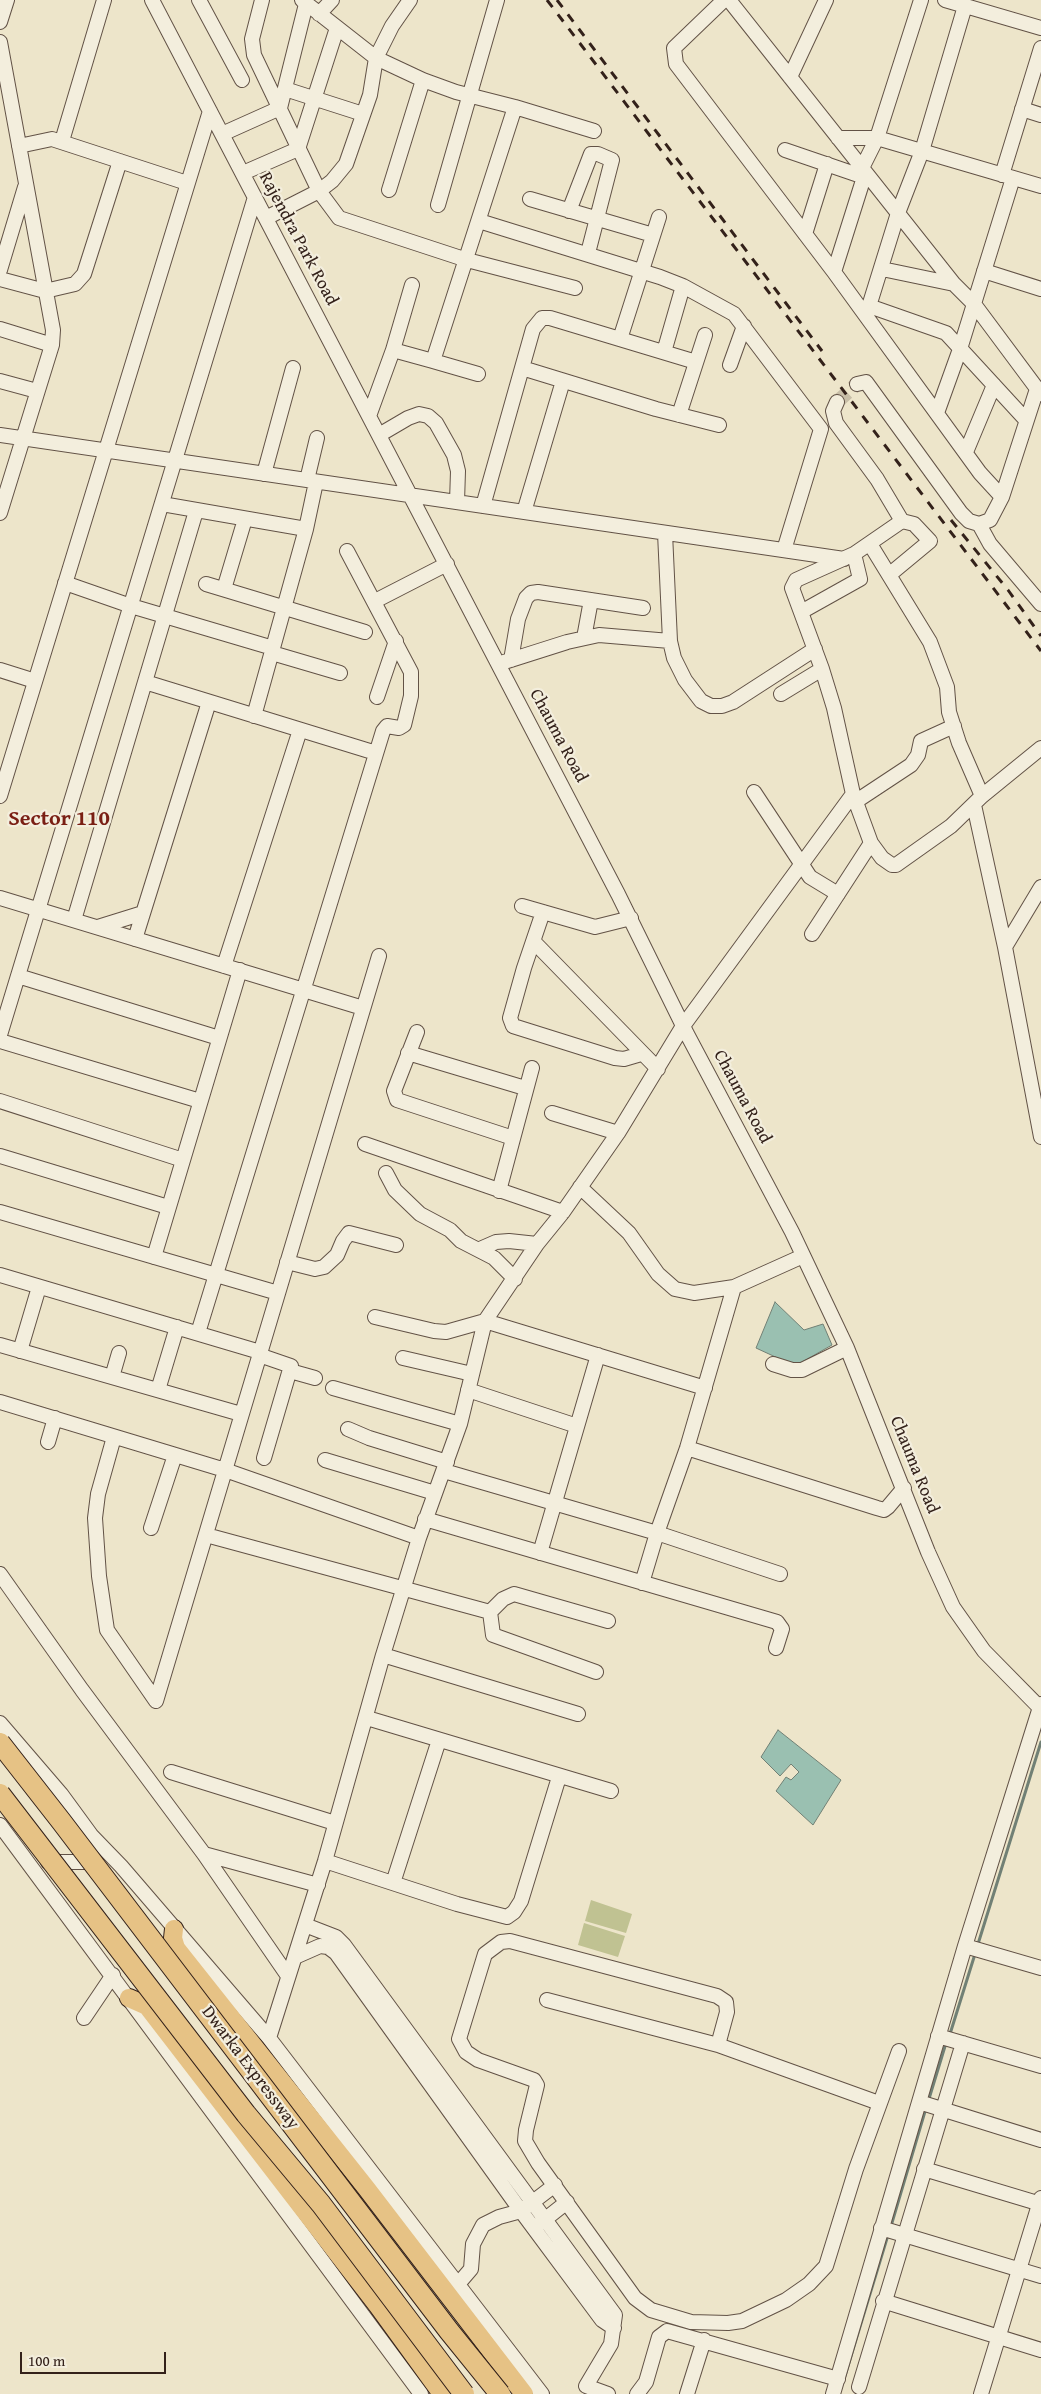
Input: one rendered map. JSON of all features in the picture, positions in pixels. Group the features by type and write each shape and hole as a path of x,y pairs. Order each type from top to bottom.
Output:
{"highway":[{"name":"Dwarka Expressway","path":"0,1743 61,1820 449,2331 500,2394"},
{"name":"Dwarka Expressway","path":"0,1794 246,2114 321,2204 464,2394"}],"main road":[{"path":"174,1929 173,1938 176,1948 361,2181 524,2394"},
{"path":"129,1998 147,2006 378,2306 442,2394"}],"street":[{"path":"0,22 7,0"},
{"path":"62,142 104,0"},
{"name":"Rajendra Park Road","path":"152,0 411,496"},
{"path":"199,0 242,80"},
{"path":"262,0 251,46 319,191 339,218 467,260 575,288"},
{"path":"320,14 332,0"},
{"path":"266,218 319,191 332,181 346,164 373,81 376,58 392,26 410,0"},
{"path":"438,205 498,0"},
{"path":"724,0 674,48 676,64 834,272 868,311 980,473 1002,497"},
{"path":"729,0 863,172 954,284 974,304 1039,391 1026,420 1002,497 990,520 979,524 969,521 961,513 866,382 857,384"},
{"path":"790,77 826,0"},
{"path":"834,272 863,172 877,138 921,0"},
{"path":"946,0 1041,28"},
{"path":"280,108 304,2 376,58 423,80 594,131"},
{"path":"868,311 898,213 922,151 965,6"},
{"path":"243,173 298,149 337,28"},
{"path":"0,42 45,291 53,324 52,345 0,513"},
{"path":"937,413 960,349 984,271 1008,176 1022,110 1041,48"},
{"path":"389,190 423,80"},
{"path":"285,89 363,114"},
{"path":"433,361 515,107"},
{"path":"222,134 280,108"},
{"path":"1022,110 1041,115"},
{"path":"0,796 104,450 210,111"},
{"path":"838,138 877,138 1041,186"},
{"path":"19,146 52,139 187,183"},
{"path":"785,150 827,164 863,172"},
{"path":"569,211 591,154 607,156 612,160 612,166 588,253"},
{"path":"0,279 45,291 75,284 84,274 120,161"},
{"path":"805,234 827,164"},
{"path":"0,270 26,184"},
{"path":"0,1035 256,198"},
{"path":"530,199 653,235"},
{"path":"620,339 659,216"},
{"path":"480,220 588,253 683,286 728,309 744,326 821,429 784,550"},
{"path":"882,269 954,284"},
{"path":"984,271 1041,289"},
{"path":"369,416 393,350 412,285"},
{"path":"664,352 683,286"},
{"path":"868,311 946,333 1026,420"},
{"path":"483,506 534,329 542,318 696,362"},
{"path":"730,365 744,326"},
{"path":"0,329 52,345"},
{"path":"679,415 705,335"},
{"path":"393,350 478,374"},
{"path":"264,474 293,368"},
{"path":"522,368 679,415 719,425"},
{"path":"0,381 37,391"},
{"path":"524,512 563,381"},
{"path":"966,452 994,385"},
{"path":"837,402 832,411 836,423 877,479 902,521 914,524 930,541 889,575"},
{"path":"379,435 408,418 419,414 428,416 436,423 454,455 458,471 457,502"},
{"path":"0,435 784,550 849,556"},
{"path":"254,716 306,529 318,438"},
{"name":"Chauma Road","path":"411,496 447,564 505,662 683,1026 804,1256 847,1348 928,1552 953,1607 984,1651 1041,1707"},
{"path":"162,504 306,529"},
{"path":"74,920 196,511"},
{"path":"224,589 244,519"},
{"path":"902,521 870,544 849,556 796,580 792,588 822,669 834,708 854,798 871,844 882,858 892,865 896,865 951,826 1041,748"},
{"path":"979,524 990,544 1041,604"},
{"path":"665,533 670,641 674,658 685,680 701,701 711,706 722,706 733,702 815,649"},
{"path":"870,544 930,642 947,687 949,712 978,801 1041,1137"},
{"path":"198,1333 376,753 385,727 399,728 404,725 411,696 411,672 348,551"},
{"path":"801,612 860,579 849,556"},
{"path":"375,601 447,564"},
{"path":"65,583 340,673"},
{"path":"206,584 394,638"},
{"path":"505,662 518,619 526,598 531,593 538,592 643,608"},
{"path":"584,638 592,600"},
{"path":"505,662 584,638 608,635 670,641"},
{"path":"377,697 394,638"},
{"path":"781,694 822,669"},
{"path":"0,670 35,681"},
{"path":"145,682 376,753"},
{"path":"135,939 209,702"},
{"path":"269,2038 318,1885 367,1718 383,1655 419,1538 460,1424 485,1321 537,1244 563,1212 618,1133 683,1026 800,863 854,798 912,765 918,755 921,742 954,726"},
{"path":"224,966 300,730"},
{"path":"754,792 800,863 814,880 838,894"},
{"path":"812,934 871,844"},
{"path":"1005,947 1041,887"},
{"path":"0,898 363,1008"},
{"path":"522,906 595,927 631,918"},
{"path":"543,912 510,1018 513,1026 615,1058 624,1059 642,1054"},
{"path":"98,927 143,913"},
{"path":"534,942 642,1054 658,1068"},
{"path":"114,1438 98,1494 95,1518 99,1576 107,1630 156,1701 379,956"},
{"path":"154,1257 240,970"},
{"path":"18,976 219,1038"},
{"path":"417,1032 394,1091 397,1100 513,1138"},
{"path":"0,1041 200,1101"},
{"path":"408,1053 525,1088"},
{"path":"499,1191 525,1088 532,1068"},
{"path":"0,1101 183,1160"},
{"path":"552,1113 618,1133"},
{"path":"365,1144 563,1212"},
{"path":"0,1156 168,1207"},
{"path":"386,1173 395,1190 420,1214 450,1230 469,1246 480,1249 494,1258 515,1279"},
{"path":"580,1187 629,1233 658,1274 676,1290 694,1292 734,1287 804,1256"},
{"path":"0,1212 278,1293"},
{"path":"287,1262 315,1269 324,1267 337,1255 349,1233 396,1244"},
{"path":"480,1249 496,1242 509,1240 537,1244"},
{"path":"0,1275 198,1333 260,1353 291,1366 264,1458"},
{"path":"20,1351 39,1287"},
{"path":"642,1583 687,1448 734,1287"},
{"path":"375,1317 434,1331 446,1332 485,1321 705,1388"},
{"path":"158,1390 177,1327"},
{"path":"0,1345 241,1414"},
{"path":"773,1364 802,1370 847,1348"},
{"path":"112,1377 119,1353"},
{"path":"540,1553 598,1355"},
{"path":"403,1358 472,1374"},
{"path":"290,1371 315,1378"},
{"path":"333,1388 460,1424"},
{"path":"468,1390 577,1426"},
{"path":"0,1402 225,1470 419,1538"},
{"path":"48,1442 55,1418"},
{"path":"348,1429 554,1504 657,1534 780,1574"},
{"path":"687,1448 884,1510 904,1488"},
{"path":"152,1528 175,1455"},
{"path":"325,1460 435,1493"},
{"path":"425,1519 777,1622 782,1628 776,1648"},
{"path":"206,1535 490,1612"},
{"path":"0,1574 82,1690 204,1854 288,1976"},
{"path":"490,1612 502,1599 514,1594 608,1621"},
{"path":"490,1612 493,1635 596,1672"},
{"path":"383,1655 578,1714"},
{"path":"859,2387 883,2301 891,2230 919,2102 965,1946 1041,1707"},
{"path":"367,1718 611,1791"},
{"path":"0,1723 61,1794 91,1835 117,1862 269,2038 459,2283 542,2394"},
{"path":"393,1883 438,1740"},
{"path":"171,1772 335,1823"},
{"path":"325,1861 507,1917 514,1912 521,1901 560,1777"},
{"path":"0,1825 421,2394"},
{"path":"204,1854 318,1885"},
{"path":"27,1862 117,1862"},
{"path":"305,1925 325,1931 336,1937 344,1945 615,2316 611,2344 586,2386 608,2394"},
{"path":"320,1946 325,1931"},
{"path":"718,2045 727,2012 726,2002 717,1996 510,1941 501,1942 485,1954 459,2039 466,2052 478,2060 534,2080 537,2084 526,2130 526,2141 635,2298 656,2312 685,2322 728,2323 742,2321 786,2300 809,2284 826,2266 879,2103 899,2051"},
{"path":"295,1957 320,1946 328,1947 336,1953 521,2211 602,2320 614,2328"},
{"path":"965,1946 1041,1968"},
{"path":"84,2018 112,1975"},
{"path":"547,2000 718,2045 879,2103"},
{"path":"938,2036 1041,2066"},
{"path":"833,2394 891,2230 924,2169 963,2043"},
{"path":"919,2102 1041,2140"},
{"path":"924,2169 1040,2202 981,2394"},
{"path":"459,2283 471,2269 473,2244 483,2225 499,2216 521,2211 555,2185"},
{"path":"534,2228 567,2202"},
{"path":"891,2230 1041,2276"},
{"path":"883,2301 1041,2350"},
{"path":"637,2394 646,2382 657,2343 663,2333 671,2331 838,2379"},
{"path":"687,2394 704,2340"}],"shaded area":[{"path":"775,1302 804,1330 823,1324 832,1345 795,1366 756,1348"},
{"path":"778,1730 841,1780 813,1825 776,1791 786,1777 791,1780 799,1772 791,1764 780,1776 761,1757"},
{"path":"591,1900 632,1914 626,1933 585,1921"},
{"path":"584,1923 625,1936 618,1957 578,1945"}],"waterway":[{"path":"978,1944 1041,1742"},
{"path":"950,2034 975,1954"},
{"path":"928,2102 946,2043"},
{"path":"891,2226 926,2108"},
{"path":"844,2379 888,2235"}],"tunnel":[{"path":"837,402 857,384"}],"railway":[{"path":"547,0 1041,651"},
{"path":"557,0 822,351"},
{"path":"951,520 1008,590 1041,636"}],"district":[{"name":"Sector 110","path":"59,819"}]}
